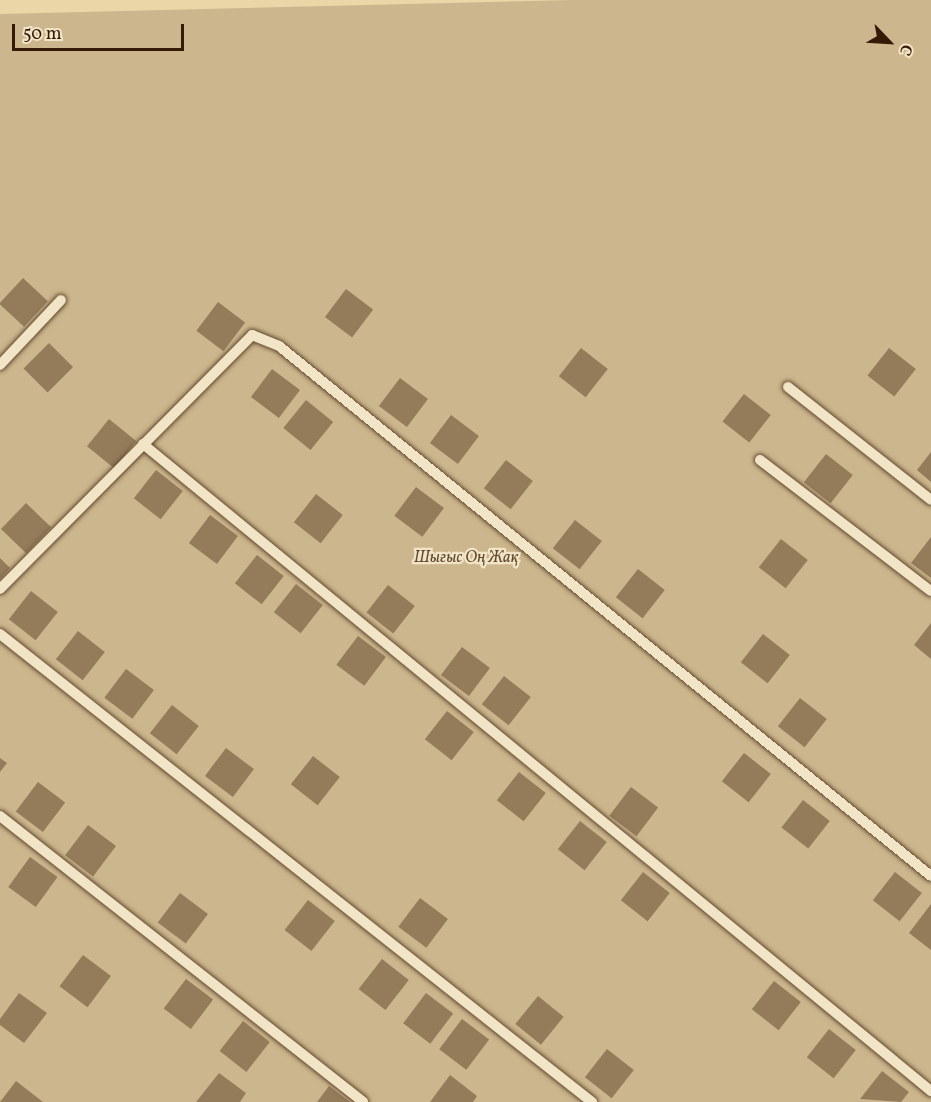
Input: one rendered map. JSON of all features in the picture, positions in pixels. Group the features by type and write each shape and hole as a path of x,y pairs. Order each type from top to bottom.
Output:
{"lane":[{"path":"0,365 61,300"},
{"path":"0,589 252,335 279,346 931,876"},
{"path":"788,387 931,500"},
{"path":"143,444 931,1091"},
{"path":"760,459 931,591"},
{"path":"0,634 592,1102"},
{"path":"0,816 363,1102"}],"green space":[{"name":"Шығыс Оң Жақ","path":"573,0 931,0 931,1102 0,1102 0,14"}],"building":[{"path":"23,278 48,301 24,327 0,304"},
{"path":"346,289 373,309 352,337 325,317"},
{"path":"218,302 245,322 223,351 196,331"},
{"path":"49,343 73,367 48,392 24,368"},
{"path":"581,348 608,369 586,397 559,376"},
{"path":"889,348 916,369 894,397 867,376"},
{"path":"272,369 300,390 279,418 251,397"},
{"path":"400,378 428,399 407,427 379,406"},
{"path":"744,394 771,415 749,443 722,422"},
{"path":"306,400 333,422 311,450 283,428"},
{"path":"451,415 479,436 458,464 430,443"},
{"path":"109,419 136,441 114,468 87,446"},
{"path":"931,452 931,482 917,470"},
{"path":"826,454 853,475 831,503 804,482"},
{"path":"506,460 533,481 511,509 484,488"},
{"path":"156,470 183,491 161,519 134,498"},
{"path":"416,487 444,508 422,537 394,516"},
{"path":"316,494 343,515 321,543 294,522"},
{"path":"26,503 51,527 26,553 1,529"},
{"path":"210,515 238,536 217,564 189,543"},
{"path":"575,520 602,541 580,569 553,548"},
{"path":"931,537 931,578 911,563"},
{"path":"781,539 808,560 786,588 759,567"},
{"path":"257,555 284,576 262,604 235,583"},
{"path":"0,558 10,568 0,579"},
{"path":"638,569 665,590 643,618 616,597"},
{"path":"296,584 323,605 301,633 274,612"},
{"path":"388,585 415,606 393,634 366,613"},
{"path":"31,591 58,612 36,640 9,619"},
{"path":"931,623 931,659 914,645"},
{"path":"78,631 105,652 83,680 56,659"},
{"path":"763,634 790,655 768,683 741,662"},
{"path":"358,636 386,657 364,686 336,665"},
{"path":"462,647 490,668 469,696 441,675"},
{"path":"126,669 154,690 132,719 104,698"},
{"path":"504,676 531,697 509,725 482,704"},
{"path":"800,698 827,719 805,747 778,726"},
{"path":"172,705 199,726 177,754 150,733"},
{"path":"447,711 474,732 452,760 425,739"},
{"path":"226,748 254,769 233,797 205,776"},
{"path":"744,753 771,774 749,802 722,781"},
{"path":"313,756 340,777 318,805 291,784"},
{"path":"0,758 7,763 0,772"},
{"path":"519,772 546,793 524,821 497,800"},
{"path":"38,782 65,802 43,832 16,812"},
{"path":"631,787 658,807 636,836 609,816"},
{"path":"803,800 830,821 808,849 781,828"},
{"path":"580,821 607,842 585,870 558,849"},
{"path":"88,825 116,846 93,876 65,855"},
{"path":"30,857 58,877 36,907 8,887"},
{"path":"643,872 670,893 648,921 621,900"},
{"path":"895,872 922,893 900,921 873,900"},
{"path":"180,893 208,914 186,944 158,923"},
{"path":"420,898 448,919 426,948 398,927"},
{"path":"308,900 335,921 311,951 285,930"},
{"path":"931,904 931,950 909,933"},
{"path":"83,955 111,976 87,1007 60,986"},
{"path":"382,959 409,980 385,1010 359,989"},
{"path":"186,979 213,999 191,1029 164,1009"},
{"path":"774,981 801,1002 779,1030 752,1009"},
{"path":"19,993 47,1013 24,1043 0,1025 0,1019"},
{"path":"426,993 453,1013 430,1044 403,1023"},
{"path":"538,996 564,1017 541,1045 515,1024"},
{"path":"462,1019 489,1039 466,1070 439,1049"},
{"path":"243,1021 270,1042 246,1072 220,1051"},
{"path":"829,1029 856,1050 834,1078 807,1057"},
{"path":"607,1049 634,1070 612,1098 585,1077"},
{"path":"882,1071 909,1092 901,1102 860,1099"},
{"path":"219,1073 246,1093 240,1102 196,1102"},
{"path":"450,1075 477,1096 473,1102 430,1102"},
{"path":"16,1081 43,1102 0,1102"},
{"path":"329,1086 350,1102 317,1102"}]}
